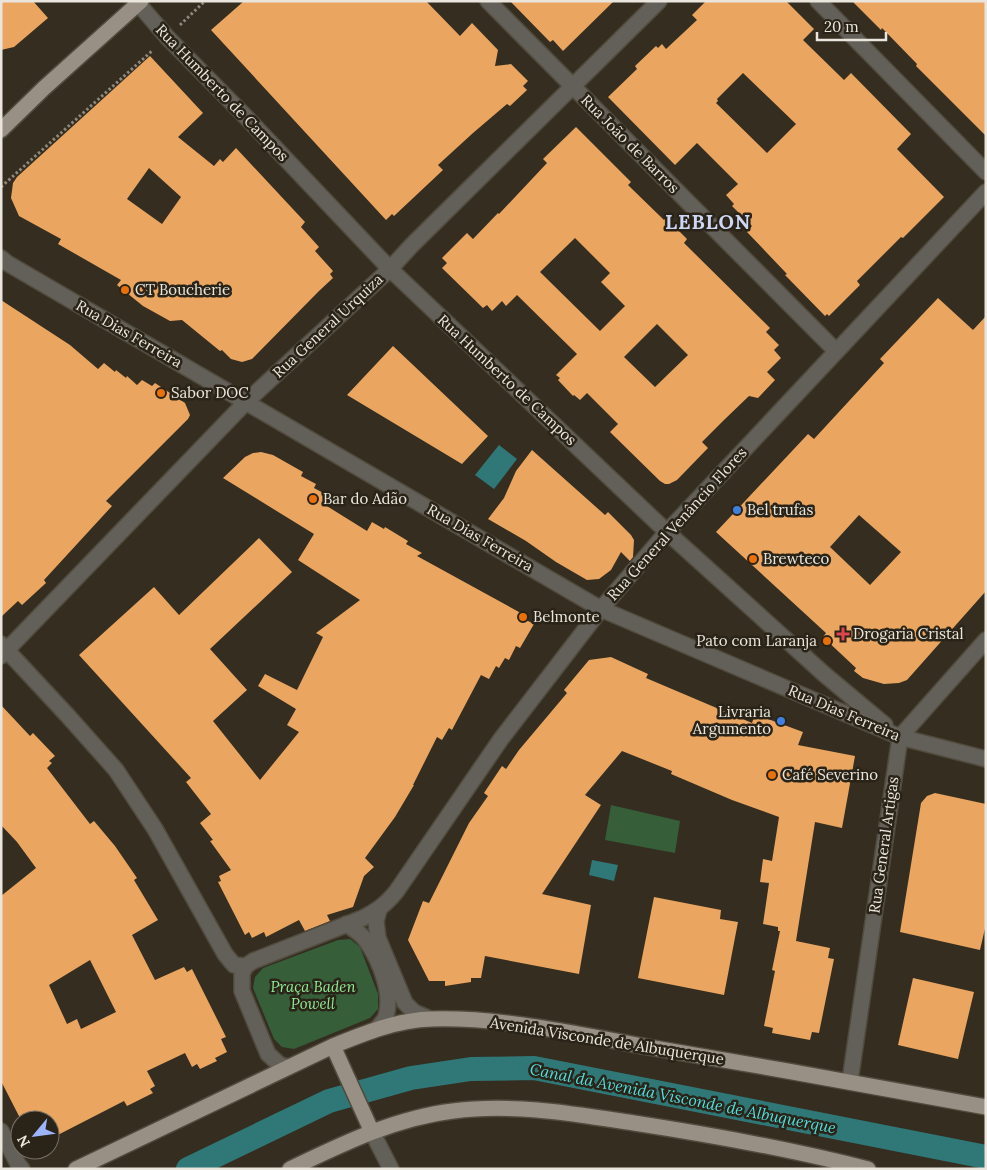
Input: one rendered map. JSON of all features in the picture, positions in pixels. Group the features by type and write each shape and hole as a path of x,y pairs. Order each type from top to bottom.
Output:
{"main road":[{"path":"1,130 138,2"},
{"name":"Avenida Visconde de Albuquerque","path":"76,1169 333,1046 377,1029 430,1019 471,1020 528,1026 986,1107"},
{"path":"333,1046 372,1132"},
{"path":"290,1169 398,1122 453,1111 488,1109 546,1110 694,1132 834,1160 868,1169"}],"street":[{"name":"Rua João de Barros","path":"488,1 836,351"},
{"name":"Rua General Urquiza","path":"3,650 246,402 390,269 659,1"},
{"path":"818,1 986,172"},
{"name":"Rua Humberto de Campos","path":"138,2 167,37 390,269 667,532 824,674 900,737"},
{"name":"Rua General Venâncio Flores","path":"246,966 253,961 379,910 396,892 501,740 601,609 667,532 986,192"},
{"name":"Rua Dias Ferreira","path":"1,258 601,609 900,737 986,759"},
{"path":"900,737 986,640"},
{"path":"3,650 68,716 116,770 155,829 230,962 234,965 246,966 242,973 242,991 268,1054 280,1065 289,1066"},
{"name":"Rua General Artigas","path":"850,1082 900,737"},
{"path":"379,910 376,921 378,938 404,1002 414,1012 430,1019"},
{"path":"346,924 359,932 367,941 383,975 388,992 386,1017 377,1029"},
{"path":"1,1131 22,1169"},
{"path":"372,1132 391,1169"}],"path":[{"path":"1,186 205,1"}],"green space":[{"path":"611,805 680,821 675,853 605,840"},
{"name":"Praça Baden Powell","path":"350,939 360,947 378,994 378,1009 370,1018 294,1049 282,1047 274,1039 253,988 255,977 263,968 338,940"}],"water":[{"path":"499,445 517,459 494,489 475,475"},
{"path":"592,860 618,865 614,881 589,875"}],"building":[{"path":"1,1 33,1 48,18 14,47 1,50"},
{"path":"244,1 426,1 460,36 472,23 498,50 495,66 511,64 528,81 523,86 527,90 510,106 507,104 438,165 443,170 394,216 392,214 386,220 211,30"},
{"path":"510,1 614,1 563,51 553,40 550,42"},
{"path":"706,1 786,1 814,29 803,40 844,80 851,73 911,134 897,149 944,197 857,281 860,285 829,316 827,314 825,316 747,232 752,226 732,206 734,204 726,195 738,184 697,143 675,165 608,97 637,69 635,66 656,46 658,48 662,44 666,49 697,20 692,15","holes":["743,73 796,124 767,153 716,103 717,99"]},
{"path":"852,1 986,1 986,136 916,66 917,64 882,28 881,30"},
{"path":"150,56 203,113 178,137 214,166 220,159 223,162 236,148 305,222 301,227 319,247 315,251 333,271 330,274 333,278 252,359 242,362 231,359 182,320 170,321 143,306 117,285 121,280 58,244 61,239 19,216 11,198 13,183 17,177","holes":["149,168 181,197 162,224 127,199"]},
{"path":"576,127 631,182 628,185 664,220 666,218 687,239 684,243 770,328 766,332 779,345 774,350 781,358 767,372 775,380 758,398 749,396 724,420 702,442 708,448 677,480 669,484 660,481 610,432 618,424 587,393 580,400 573,396 558,380 560,378 556,375 577,354 517,295 506,306 502,301 492,311 487,305 483,308 442,268 447,263 442,258 467,233 473,239 499,214 547,163 543,159","holes":["575,238 610,273 601,282 625,306 600,331 540,272","657,324 688,355 655,387 624,357"]},
{"path":"938,298 973,330 986,316 986,591 907,680 899,683 884,684 863,678 854,671 856,668 823,637 826,633 716,532 808,434 814,439 884,363 880,359","holes":["859,515 901,552 870,585 830,547"]},
{"path":"1,300 70,345 98,369 104,363 115,372 116,370 126,378 127,376 137,385 142,380 152,386 155,383 185,403 190,415 106,501 112,506 44,580 46,583 22,605 18,601 1,617"},
{"path":"393,346 488,436 462,464 347,395"},
{"path":"532,450 605,515 608,512 631,535 634,540 633,557 630,561 621,552 611,570 599,579 587,580 488,519 504,498 516,471"},
{"path":"261,452 273,455 303,472 301,476 316,484 314,488 327,495 322,503 367,531 372,522 384,529 385,527 408,541 406,544 422,553 417,556 528,617 526,620 534,624 520,648 516,646 509,660 505,658 499,668 496,666 489,679 481,675 452,730 449,728 442,740 437,737 414,785 395,817 365,858 374,867 364,876 353,907 327,915 330,921 305,931 299,920 266,937 264,932 252,938 249,932 245,935 218,882 221,881 219,876 231,870 210,841 213,840 200,823 211,814 186,782 191,778 79,655 154,587 179,615 259,538 292,572 210,649 247,690 213,721 260,780 299,732 287,725 296,709 258,686 265,674 297,690 323,637 316,633 360,600 298,560 314,534 223,478 245,457"},
{"path":"611,657 648,674 646,678 752,723 755,714 803,732 798,745 855,756 842,828 815,822 796,941 830,948 828,958 834,959 819,1033 812,1032 810,1040 772,1033 773,1028 764,1026 775,971 772,970 780,931 778,931 778,927 763,924 769,883 760,882 763,859 772,861 779,817 732,800 671,774 672,771 622,751 585,795 601,805 542,894 591,905 579,974 485,956 481,978 471,978 471,982 445,986 445,981 429,981 408,940 423,901 429,903 469,823 488,796 484,793 502,766 506,769 519,750 567,693 564,690 589,660"},
{"path":"1,705 30,736 33,733 55,756 49,761 52,763 47,768 90,824 94,821 115,846 137,878 134,880 158,920 132,935 155,980 184,967 187,972 192,969 226,1037 221,1039 227,1052 215,1058 217,1061 200,1069 197,1064 192,1067 185,1053 147,1071 155,1086 150,1089 153,1093 127,1106 124,1101 60,1134 60,1110 16,1110 1,1081 1,896 36,868 17,842 1,825","holes":["90,960 116,1012 81,1029 77,1019 67,1024 49,985"]},
{"path":"935,793 986,804 986,924 980,950 900,932 921,803 927,796"},
{"path":"654,897 721,910 720,919 738,922 724,995 638,978"},
{"path":"913,978 974,992 958,1059 898,1045"}],"waterway":[{"name":"Canal da Avenida Visconde de Albuquerque","path":"188,1169 329,1101 411,1078 471,1069 534,1068 986,1157"}],"place":[{"name":"CT Boucherie","path":"125,290"},
{"name":"Sabor DOC","path":"161,393"},
{"name":"Bar do Adão","path":"313,499"},
{"name":"Bel trufas","path":"737,510"},
{"name":"Brewteco","path":"753,559"},
{"name":"Belmonte","path":"523,617"},
{"name":"Drogaria Cristal","path":"843,634"},
{"name":"Pato com Laranja","path":"827,641"},
{"name":"Livraria Argumento","path":"781,721"},
{"name":"Café Severino","path":"772,775"}],"district":[{"name":"LEBLON","path":"708,222"}]}
